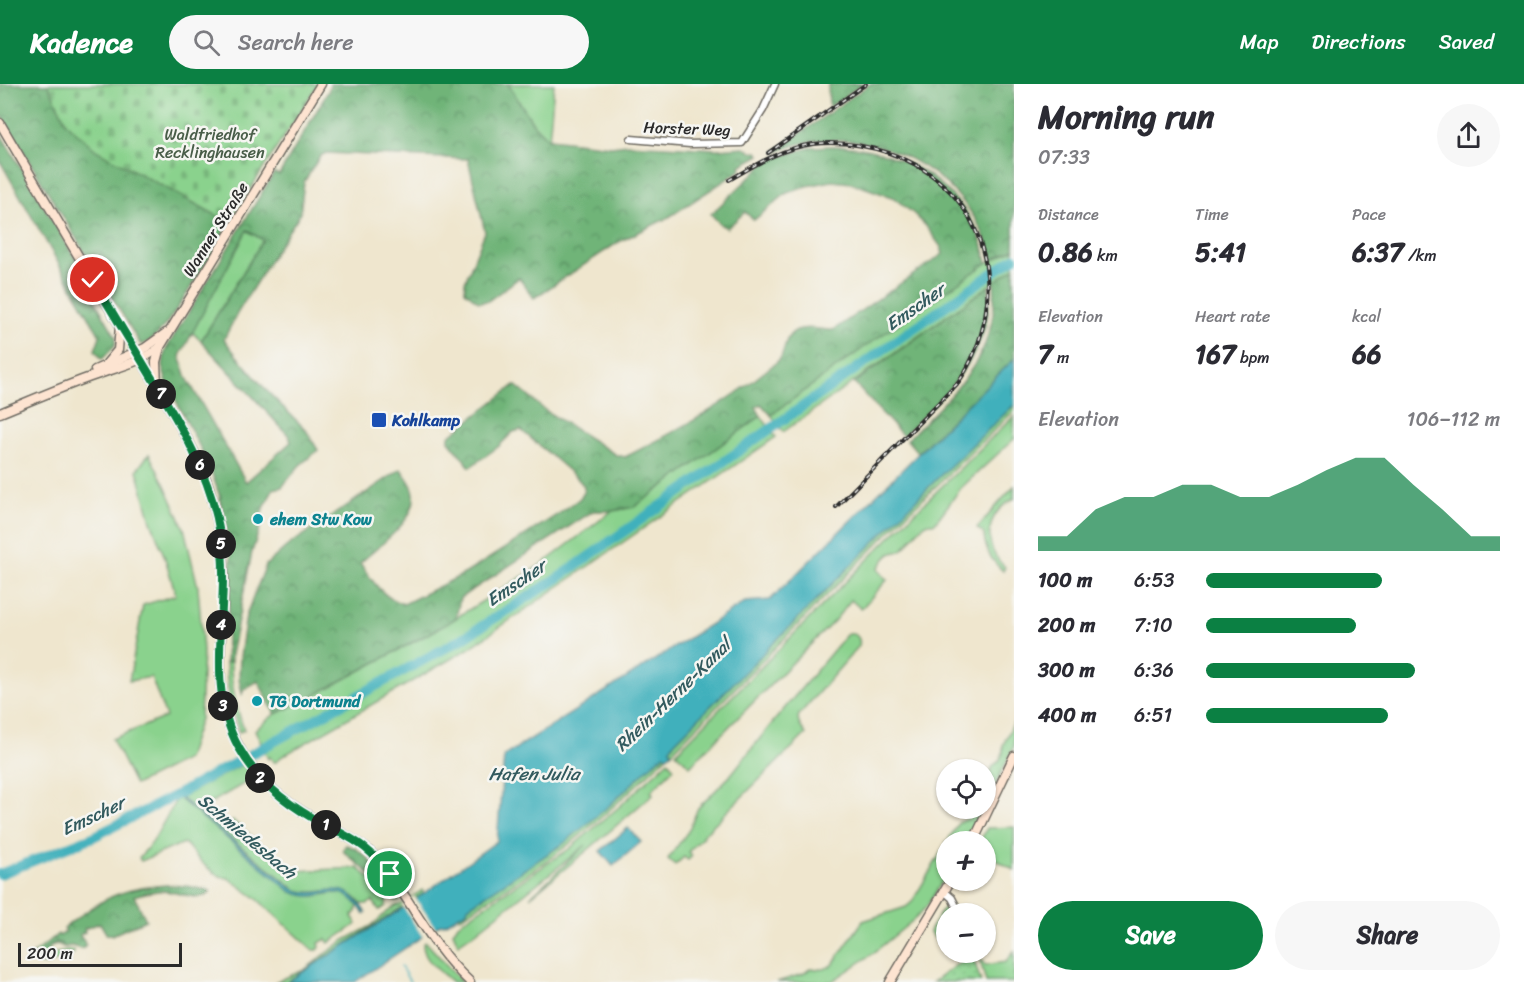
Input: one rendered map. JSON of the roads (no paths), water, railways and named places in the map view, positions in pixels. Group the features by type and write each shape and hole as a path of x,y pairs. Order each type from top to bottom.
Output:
{"main road":[{"name":"Wanner Straße","path":"138,355 154,351 160,346 321,84"},
{"path":"0,123 157,386 196,456 209,489 220,533 224,571 220,689 228,724 239,748 255,772 286,801 364,847 390,874 448,961 470,982"},
{"path":"0,413 102,370 117,350 120,325"},
{"name":"Wanner Straße","path":"138,355 171,328"},
{"path":"157,386 156,362 160,346"},
{"path":"0,408 102,370 129,364 138,355"},
{"path":"978,831 1014,756"},
{"path":"890,982 945,892"}],"street":[{"name":"Horster Weg","path":"631,139 657,143 742,143 764,110 775,84"},
{"path":"945,892 954,903"}],"water":[{"path":"1014,359 1014,405 940,476 673,744 670,749 672,752 660,757 610,805 563,844 468,907 467,911 441,924 355,982 287,982 405,907 497,841 504,756 745,602 770,600"},
{"path":"181,797 290,887 302,892 338,890 347,893 366,913 364,914 346,895 329,893 312,896 290,891 179,798"},
{"path":"628,828 641,842 613,866 600,851"}],"waterway":[{"name":"Emscher","path":"0,874 93,837 178,794 460,640 558,578 1014,258"},
{"name":"Schmiedesbach","path":"401,967 410,982"}],"railway":[{"path":"768,153 866,84"},
{"path":"729,180 769,158 802,146 842,143 880,150 923,169 950,192 970,219 982,250 987,283 985,317 975,350 958,383 836,507"}],"place":[{"name":"Kohlkamp","path":"379,420"},
{"name":"ehem Stw Kow","path":"258,519"},
{"name":"TG Dortmund","path":"257,701"}],"park label":[{"name":"Waldfriedhof Recklinghausen","path":"210,143"}],"water label":[{"name":"Rhein-Herne-Kanal","path":"673,695"},
{"name":"Hafen Julia","path":"534,774"}]}
